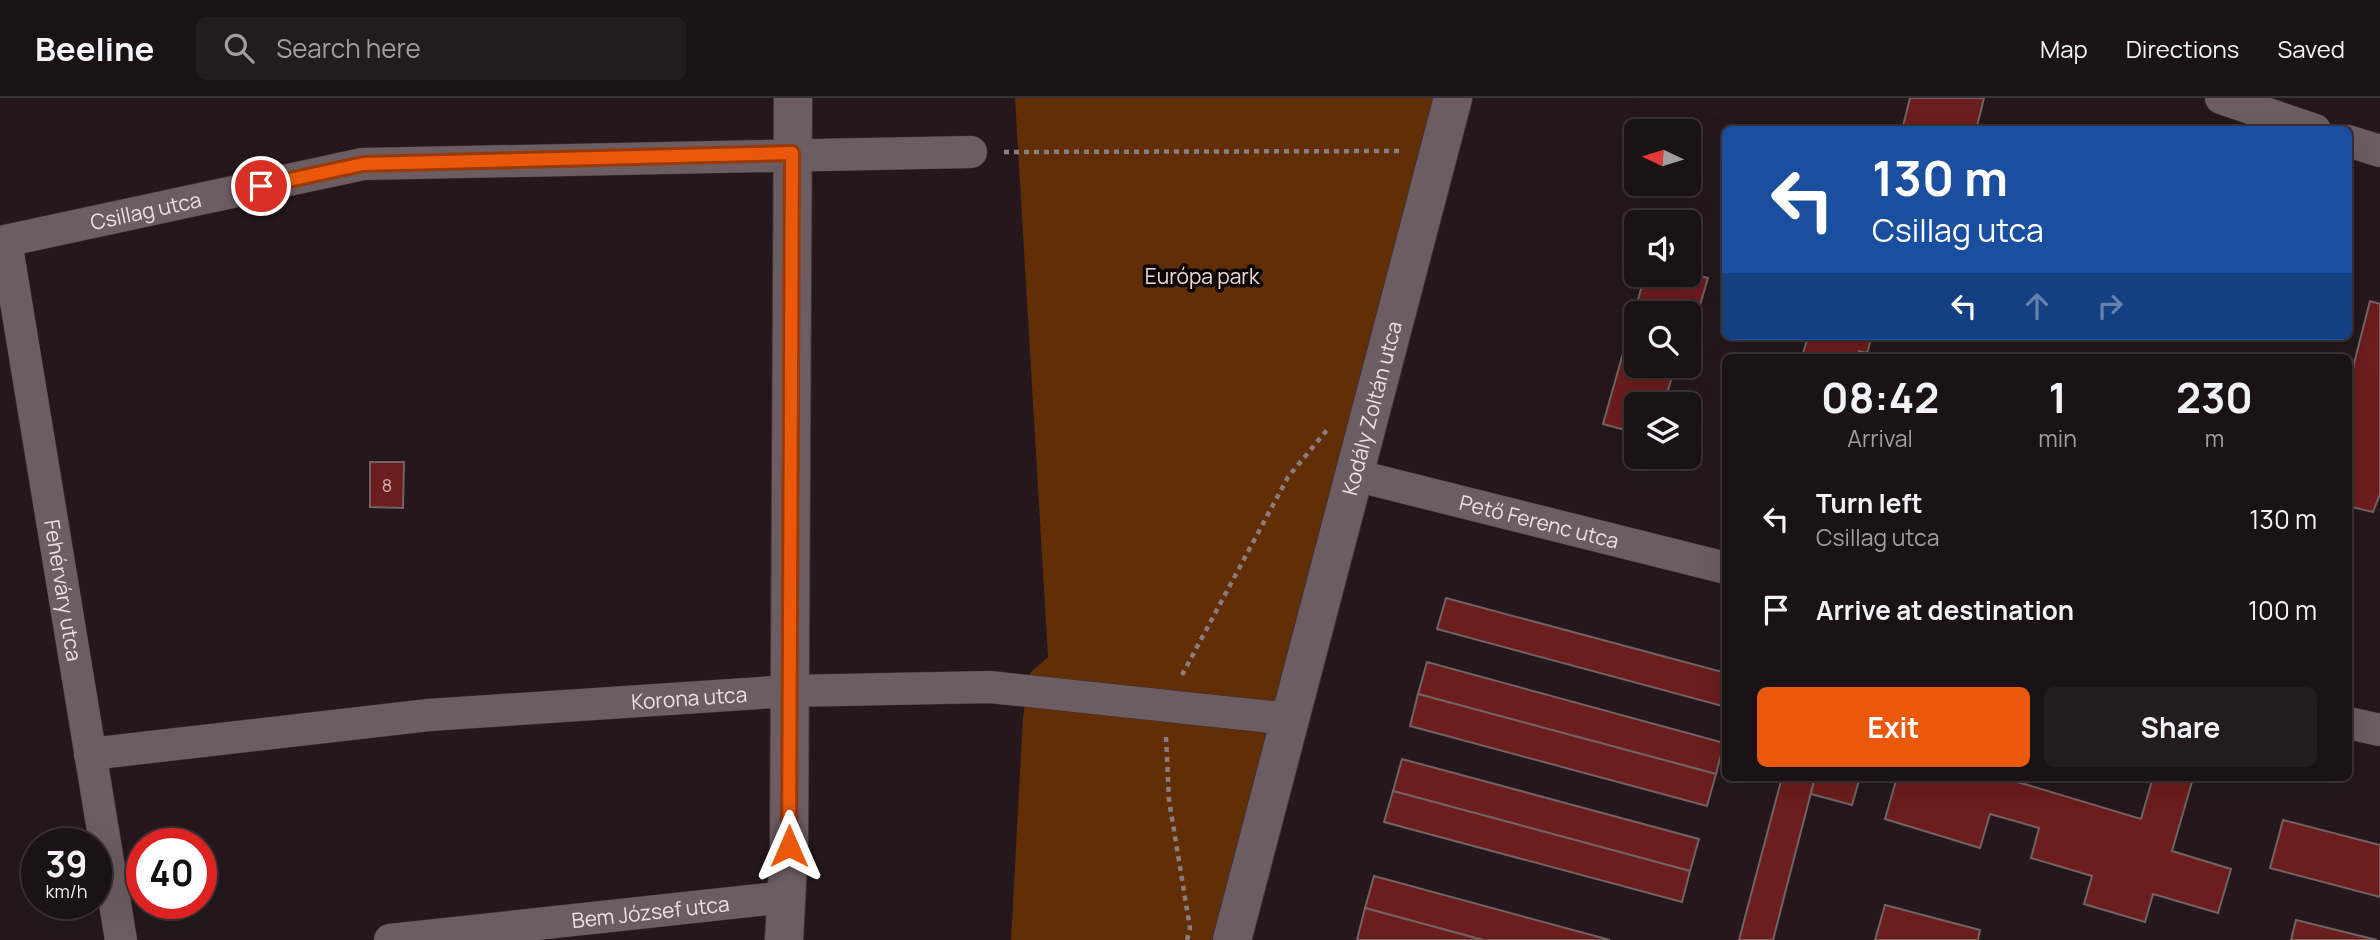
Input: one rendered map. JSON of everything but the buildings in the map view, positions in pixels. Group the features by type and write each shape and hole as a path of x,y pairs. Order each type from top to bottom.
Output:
{"street":[{"path":"784,940 789,691 793,98"},
{"name":"Kodály Zoltán utca","path":"1232,940 1453,98"},
{"path":"2221,98 2303,126"},
{"path":"2352,142 2380,151"},
{"name":"Csillag utca","path":"3,242 363,164 792,153 971,152"},
{"name":"Fehérváry utca","path":"3,242 121,940"},
{"name":"Pető Ferenc utca","path":"1354,475 1722,567"},
{"name":"Korona utca","path":"90,754 429,715 789,691 990,687 1290,719"},
{"path":"2352,724 2380,730"},
{"name":"Bem József utca","path":"390,940 786,897"}],"path":[{"path":"971,152 1439,151"},
{"path":"1187,940 1190,928 1169,800 1165,721 1176,686 1288,477 1333,423"}],"green space":[{"name":"Európa park","path":"1015,98 1433,98 1212,940 1011,940 1023,717 1030,673 1048,657"}],"route":[{"path":"261,186 363,164 792,153 789,846"}]}
